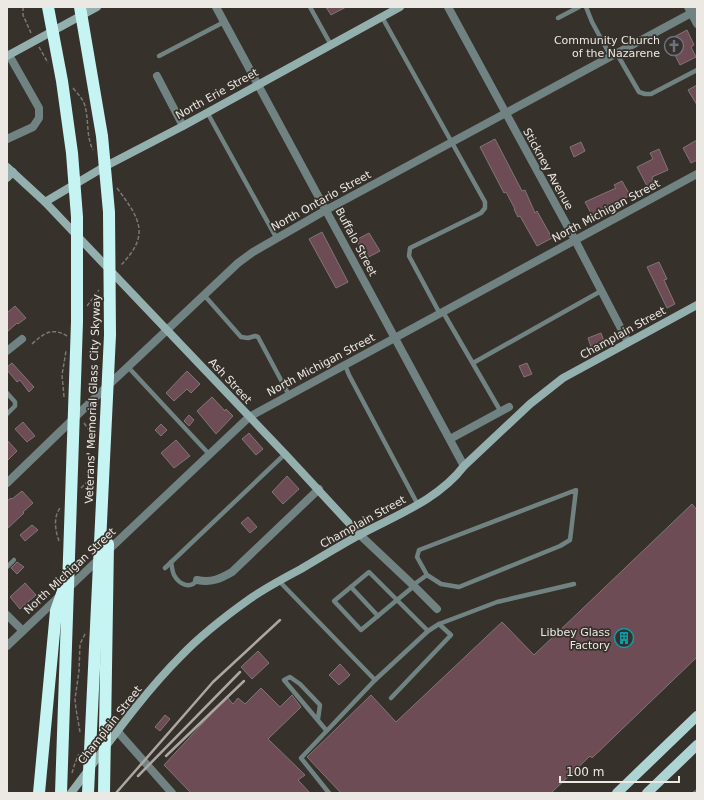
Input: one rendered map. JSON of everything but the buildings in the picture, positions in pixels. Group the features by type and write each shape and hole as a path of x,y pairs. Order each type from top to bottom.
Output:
{"highway":[{"name":"Veterans' Memorial Glass City Skyway","path":"48,7 62,81 72,153 77,217 77,322 61,793"},
{"name":"Veterans' Memorial Glass City Skyway","path":"80,7 102,136 109,212 110,335 88,793"},
{"path":"104,793 108,616 110,335"},
{"path":"39,793 56,611 68,577"}],"main road":[{"path":"617,793 697,716"},
{"path":"647,793 697,745"}],"street":[{"path":"7,139 33,127 39,118 39,108 8,55 97,7"},
{"name":"Buffalo Street","path":"216,7 464,466"},
{"name":"North Erie Street","path":"45,202 104,167 183,126 400,7"},
{"name":"Stickney Avenue","path":"448,7 575,240 628,342"},
{"path":"692,10 697,24"},
{"name":"North Ontario Street","path":"7,482 204,295 253,252 326,210 614,55 692,10"},
{"path":"157,76 183,126"},
{"name":"Ash Street","path":"9,172 45,202 319,489 360,535 414,585 437,609"},
{"name":"North Michigan Street","path":"7,646 249,417 697,174"},
{"name":"Champlain Street","path":"71,793 143,699 181,655 215,626 252,598 279,581 418,504 446,485 464,466 544,392 563,378 697,305"},
{"path":"7,351 22,339"},
{"path":"450,439 509,407"},
{"path":"197,580 213,581 232,572 319,489"},
{"path":"7,615 23,631"},
{"path":"118,732 172,793"}],"lane":[{"path":"310,7 331,45"},
{"path":"558,18 580,7"},
{"path":"586,7 592,22 638,92 651,94 697,70"},
{"path":"382,17 485,202 481,213 410,248 409,256 501,412"},
{"path":"159,56 224,22"},
{"path":"207,112 277,239"},
{"path":"473,363 601,291"},
{"path":"204,295 241,337 258,337 289,395"},
{"path":"345,365 418,504"},
{"path":"128,367 209,454"},
{"path":"7,393 15,402 14,406 7,414"},
{"path":"165,568 285,454"},
{"path":"576,490 570,540 560,546 459,587 441,584 427,575 417,557 419,550 576,490"},
{"path":"7,567 14,560"},
{"path":"171,562 174,575 184,585 190,586 197,580"},
{"path":"427,575 414,585 397,600 361,630 334,601 370,572 397,600 428,631"},
{"path":"279,581 375,680"},
{"path":"329,793 300,758 375,680 428,631 439,624 497,602 574,584"},
{"path":"351,587 378,616"},
{"path":"391,698 450,635 439,624"},
{"path":"318,719 320,705 300,684 290,677 284,680 316,716 318,719 326,730"}],"path":[{"path":"23,7 23,15 32,36"},
{"path":"113,182 132,211 139,226 139,236 134,252 116,270"},
{"path":"32,344 45,333 51,332 58,332 70,338"},
{"path":"81,737 76,709 76,699 80,644 87,630"},
{"path":"71,778 80,749"},
{"path":"693,793 697,789"}],"railway":[{"path":"116,793 213,682 280,620"},
{"path":"138,776 240,672"},
{"path":"166,756 244,681"}],"place":[{"name":"Community Church of the Nazarene","path":"674,46"},
{"name":"Libbey Glass Factory","path":"624,638"}]}
